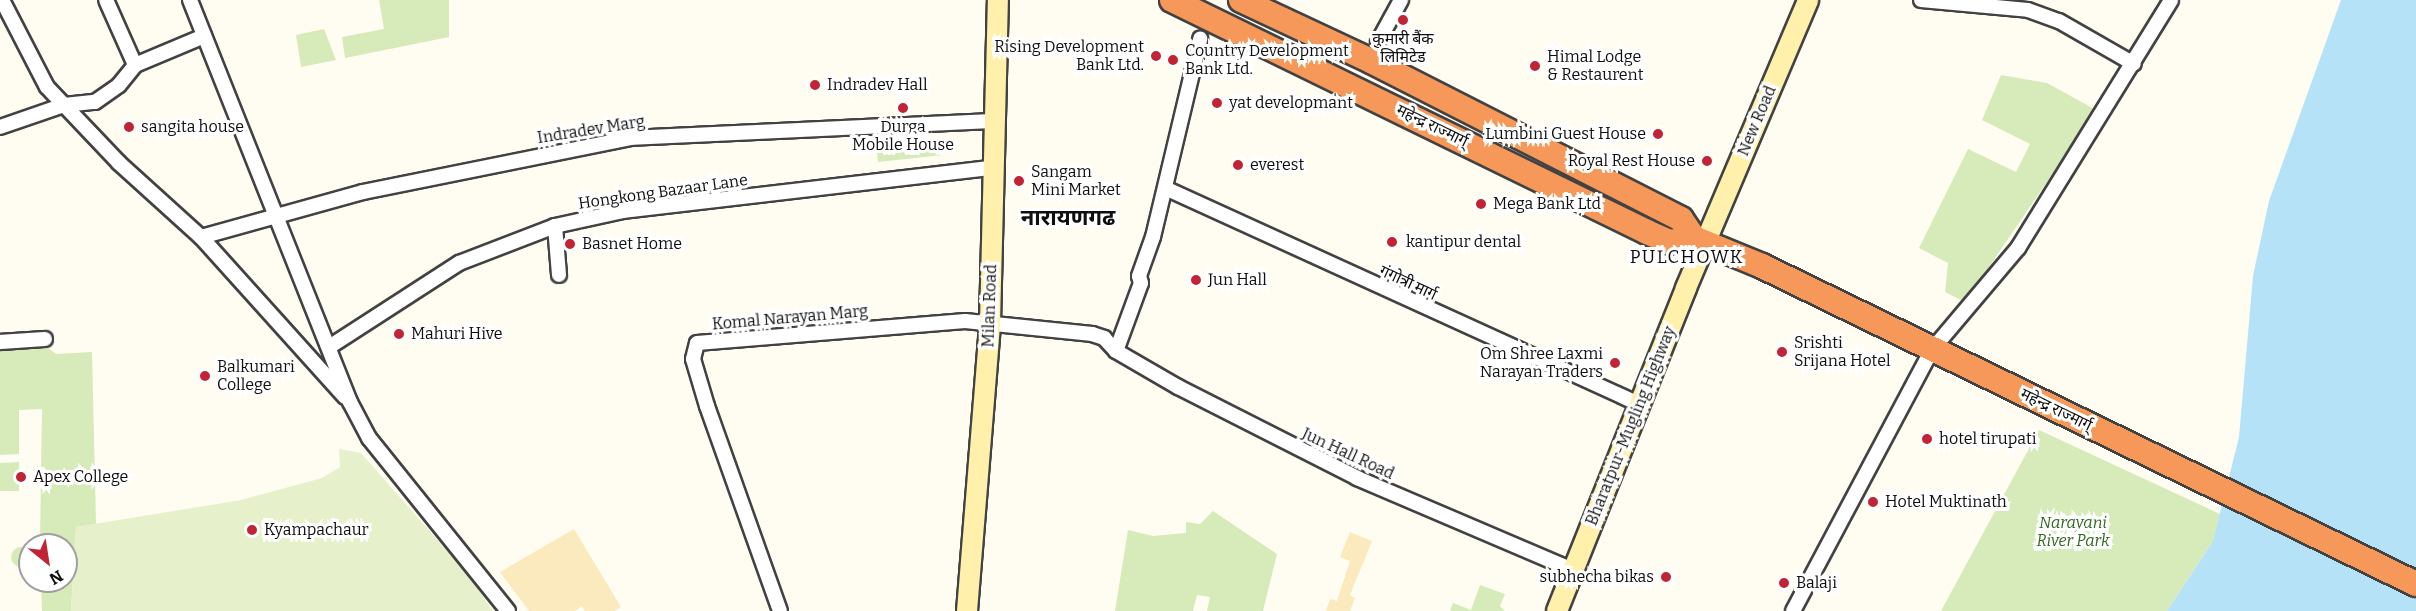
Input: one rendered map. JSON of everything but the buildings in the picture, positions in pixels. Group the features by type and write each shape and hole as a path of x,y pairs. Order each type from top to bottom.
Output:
{"highway":[{"name":"महेन्द्र राज्मार्ग्","path":"1172,0 1654,235 1670,242 1700,240"},
{"name":"महेन्द्र राज्मार्ग्","path":"1241,0 1371,61 1681,219 1700,240 2416,584"}],"street":[{"path":"2,0 47,87 119,164 201,237 350,402"},
{"path":"106,0 135,65"},
{"path":"190,0 350,402 369,438 507,611"},
{"name":"Milan Road","path":"967,611 990,323 998,0"},
{"path":"1378,42 1401,0"},
{"name":"New Road","path":"1700,240 1808,0"},
{"path":"1921,0 2028,10 2059,21 2134,64"},
{"path":"1793,611 1931,351 2018,248 2134,64 2171,0"},
{"path":"0,126 64,105 95,102 119,85 135,65 204,36"},
{"path":"1116,351 1141,284 1139,276 1165,188 1200,39"},
{"name":"Indradev Marg","path":"201,237 275,214 486,165 630,138 996,121"},
{"name":"Hongkong Bazaar Lane","path":"329,347 459,263 555,226 623,212 995,167"},
{"name":"गंगोत्री मार्ग","path":"1165,188 1639,404"},
{"path":"555,226 559,275"},
{"name":"Bharatpur-Mugling Highway","path":"1557,611 1639,404 1700,240"},
{"name":"Komal Narayan Marg","path":"780,611 707,406 693,359 697,343 953,322 990,323"},
{"name":"Jun Hall Road","path":"990,323 1092,334 1104,338 1116,351 1357,478 1573,570"},
{"path":"0,342 45,339"}],"green space":[{"path":"379,0 449,0 449,37 345,58 342,37 384,29"},
{"path":"324,29 336,60 301,67 296,35"},
{"path":"2001,75 2047,83 2096,110 1965,302 1945,292 1948,263 1919,248 1968,149 2016,172 2030,144 1982,120"},
{"path":"942,140 943,155 878,162 876,143"},
{"path":"43,344 56,354 92,352 96,524 76,527 76,533 40,533 42,409 19,410 19,454 0,455 0,346"},
{"name":"Narayani River Park","path":"2039,430 2220,514 2213,541 2167,611 1941,611"},
{"name":"Kyampachaur","path":"339,449 361,453 469,576 493,611 71,611 72,593 78,593 78,533 76,533 76,527 241,500 322,478 340,467"},
{"path":"19,462 19,491 0,491 0,463"},
{"path":"1213,511 1277,554 1263,611 1207,611 1210,597 1197,595 1193,611 1115,611 1128,530 1153,536 1186,533 1186,522 1200,524"},
{"path":"17,548 18,566 14,564 11,557"},
{"path":"1480,585 1505,594 1500,606 1505,611 1450,611 1453,603 1471,610"},
{"path":"41,593 72,593 71,611 42,611"}],"sand":[{"path":"574,529 621,607 614,611 585,611 582,606 575,611 529,611 500,572"},
{"path":"1350,532 1372,541 1350,595 1355,598 1350,611 1326,611 1330,599 1337,601 1350,561 1340,557"}],"water":[{"path":"2341,0 2416,0 2416,611 2167,611 2213,541 2239,437 2253,276 2269,201"}],"place":[{"name":"कुमारी बैंक लिमिटेड","path":"1403,20"},
{"name":"Rising Development Bank Ltd.","path":"1156,56"},
{"name":"Country Development Bank Ltd.","path":"1173,60"},
{"name":"Himal Lodge & Restaurent","path":"1535,66"},
{"name":"Indradev Hall","path":"815,85"},
{"name":"yat developmant","path":"1217,103"},
{"name":"Durga Mobile House","path":"903,108"},
{"name":"sangita house","path":"129,127"},
{"name":"Lumbini Guest House","path":"1658,134"},
{"name":"Royal Rest House","path":"1707,161"},
{"name":"everest","path":"1238,165"},
{"name":"Sangam Mini Market","path":"1019,181"},
{"name":"Mega Bank Ltd","path":"1481,204"},
{"name":"kantipur dental","path":"1392,242"},
{"name":"Basnet Home","path":"570,244"},
{"name":"Jun Hall","path":"1196,280"},
{"name":"Mahuri Hive","path":"399,334"},
{"name":"Srishti Srijana Hotel","path":"1782,352"},
{"name":"Om Shree Laxmi Narayan Traders","path":"1615,363"},
{"name":"Balkumari College","path":"205,376"},
{"name":"hotel tirupati","path":"1927,439"},
{"name":"Apex College","path":"21,477"},
{"name":"Hotel Muktinath","path":"1873,502"},
{"name":"Kyampachaur","path":"252,530"},
{"name":"subhecha bikas","path":"1666,577"},
{"name":"Balaji","path":"1784,583"}],"district":[{"name":"नारायणगढ","path":"1068,218"},
{"name":"PULCHOWK","path":"1687,257"}]}
